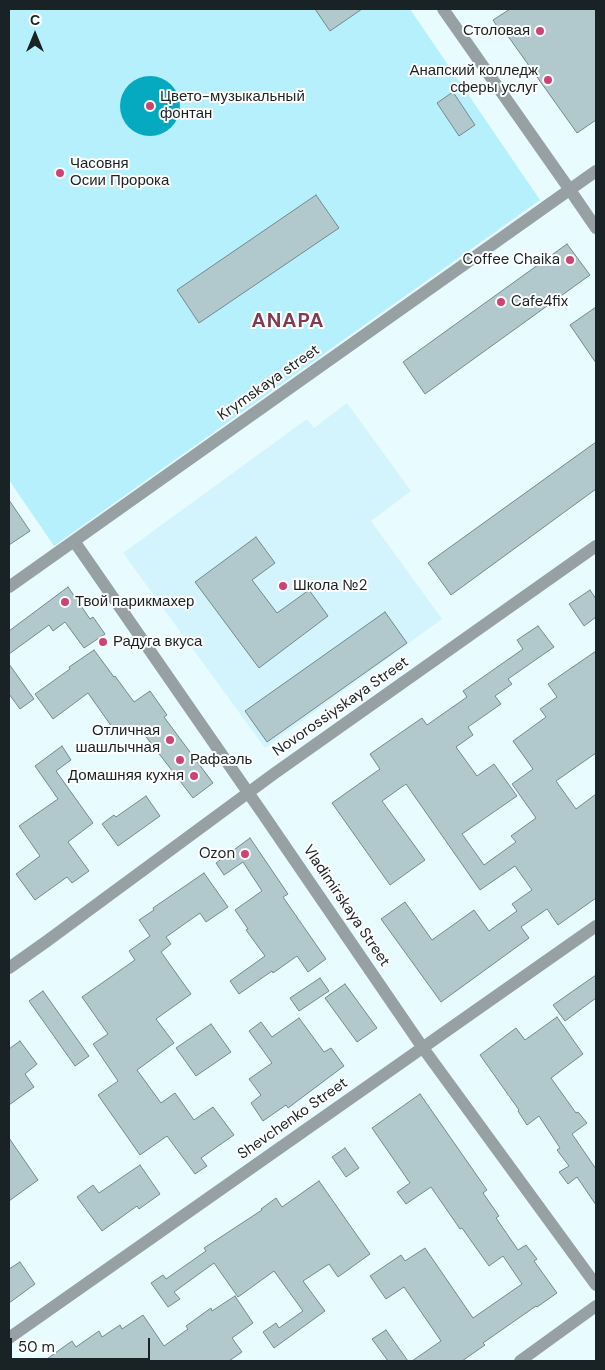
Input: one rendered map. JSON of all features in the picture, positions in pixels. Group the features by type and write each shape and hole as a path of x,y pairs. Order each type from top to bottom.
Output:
{"street":[{"path":"443,9 596,228"},
{"name":"Krymskaya street","path":"9,587 596,171"},
{"name":"Vladimirskaya Street","path":"74,541 423,1048 596,1285"},
{"name":"Novorossiyskaya Street","path":"9,968 248,793 596,546"},
{"name":"Shevchenko Street","path":"9,1338 596,926"},
{"path":"520,1361 596,1306"}],"shaded area":[{"path":"9,9 410,9 540,200 54,546 9,480"},
{"name":"Школа №2","path":"347,403 411,491 371,521 442,619 265,748 123,553 307,419 314,428"}],"water":[{"name":"Цвето-музыкальный фонтан","path":"144,76 156,76 167,81 175,89 180,100 178,118 167,131 156,136 144,136 133,131 125,123 120,112 120,100 125,89 133,81"}],"building":[{"path":"315,9 362,9 330,31"},
{"path":"510,9 596,9 596,120 577,133 505,32 502,34 493,20"},
{"path":"453,92 475,125 459,136 437,103"},
{"path":"316,195 339,228 199,323 177,290"},
{"path":"567,244 590,275 425,394 403,362"},
{"path":"596,307 596,363 570,325"},
{"path":"596,442 596,489 451,595 428,563"},
{"path":"9,500 30,531 9,545"},
{"path":"256,537 275,563 252,580 277,613 309,590 328,616 259,668 195,582"},
{"path":"68,587 90,619 93,617 105,634 84,648 65,622 53,631 49,625 9,654 9,631"},
{"path":"590,590 596,599 596,617 584,626 569,604"},
{"path":"385,612 407,643 267,742 245,711"},
{"path":"538,626 554,647 508,679 512,684 495,696 501,704 468,727 473,735 456,747 477,776 494,764 517,796 462,834 484,865 516,842 511,836 536,818 512,784 533,769 513,741 546,717 540,709 557,697 548,684 596,651 596,753 556,781 576,809 596,794 596,898 558,925 547,909 521,927 529,938 441,1002 381,919 405,902 432,940 474,910 489,931 517,911 512,904 532,890 515,866 480,890 406,784 382,801 425,860 390,885 332,803 380,769 370,754 422,718 427,725 467,697 463,691 523,649 517,640"},
{"path":"94,650 134,702 150,691 167,715 164,717 213,783 193,798 137,725 119,737 88,693 53,719 35,694"},
{"path":"9,664 34,699 20,709 9,694"},
{"path":"62,746 71,760 56,771 93,823 68,842 89,871 72,883 67,877 35,900 16,874 40,856 19,826 58,799 35,766"},
{"path":"146,796 160,816 118,846 102,824 114,815 116,817"},
{"path":"250,838 288,894 283,897 326,959 308,972 297,956 239,994 230,981 265,956 246,930 248,929 235,910 262,891 243,862 224,875 216,863"},
{"path":"204,873 228,907 206,922 200,913 166,937 171,944 161,952 191,994 156,1019 174,1043 137,1070 161,1103 175,1093 194,1120 213,1107 234,1135 201,1158 207,1166 195,1174 167,1136 140,1155 98,1095 118,1081 93,1044 108,1034 82,997 135,960 129,951 150,936 139,920 154,910 153,908"},
{"path":"596,975 596,998 565,1021 553,1005"},
{"path":"320,978 329,991 299,1011 290,998"},
{"path":"345,984 377,1028 357,1042 325,998"},
{"path":"43,991 89,1056 75,1066 29,1001"},
{"path":"557,1017 583,1054 551,1078 576,1113 578,1112 587,1123 572,1134 596,1169 596,1205 577,1177 568,1184 559,1172 569,1166 557,1150 560,1148 539,1116 527,1125 519,1110 480,1055 516,1028 525,1040"},
{"path":"299,1018 324,1052 331,1048 344,1066 288,1108 286,1105 263,1121 251,1103 261,1095 249,1079 272,1063 249,1031 261,1022 272,1037"},
{"path":"211,1024 231,1052 196,1076 176,1048"},
{"path":"20,1041 37,1064 25,1074 34,1087 9,1105 9,1049"},
{"path":"420,1094 487,1190 483,1193 499,1216 496,1218 518,1250 526,1245 537,1259 534,1261 557,1293 483,1343 485,1345 462,1361 412,1361 441,1341 404,1287 386,1299 370,1276 401,1255 405,1261 425,1248 473,1318 522,1284 503,1256 489,1266 431,1187 406,1204 397,1192 410,1183 372,1128"},
{"path":"9,1138 38,1180 9,1201"},
{"path":"345,1148 359,1168 346,1177 332,1157"},
{"path":"140,1165 160,1194 139,1209 137,1206 102,1231 77,1197 93,1185 99,1193"},
{"path":"319,1181 370,1254 338,1277 329,1264 303,1281 325,1311 274,1348 263,1332 276,1323 279,1328 303,1311 274,1271 238,1297 214,1263 174,1292 180,1299 168,1307 151,1283 163,1275 166,1279 206,1251 204,1248 262,1210 276,1198 282,1207"},
{"path":"20,1262 35,1284 9,1303 9,1269"},
{"path":"235,1296 253,1323 232,1338 242,1352 229,1361 44,1361 72,1341 76,1347 99,1331 102,1337 120,1325 122,1329 143,1315 164,1346 188,1329 186,1326 211,1308 212,1311"},
{"path":"386,1330 408,1361 388,1361 372,1339"}],"place":[{"name":"Столовая","path":"540,31"},
{"name":"Анапский колледж сферы услуг","path":"548,80"},
{"name":"Цвето-музыкальный фонтан","path":"150,106"},
{"name":"Часовня Осии Пророка","path":"60,173"},
{"name":"Coffee Chaika","path":"570,260"},
{"name":"Cafe4fix","path":"501,302"},
{"name":"Школа №2","path":"283,586"},
{"name":"Твой парикмахер","path":"65,602"},
{"name":"Радуга вкуса","path":"103,642"},
{"name":"Отличная шашлычная","path":"170,740"},
{"name":"Рафаэль","path":"180,760"},
{"name":"Домашняя кухня","path":"194,776"},
{"name":"Ozon","path":"245,854"}],"district":[{"name":"ANAPA","path":"288,322"}]}
